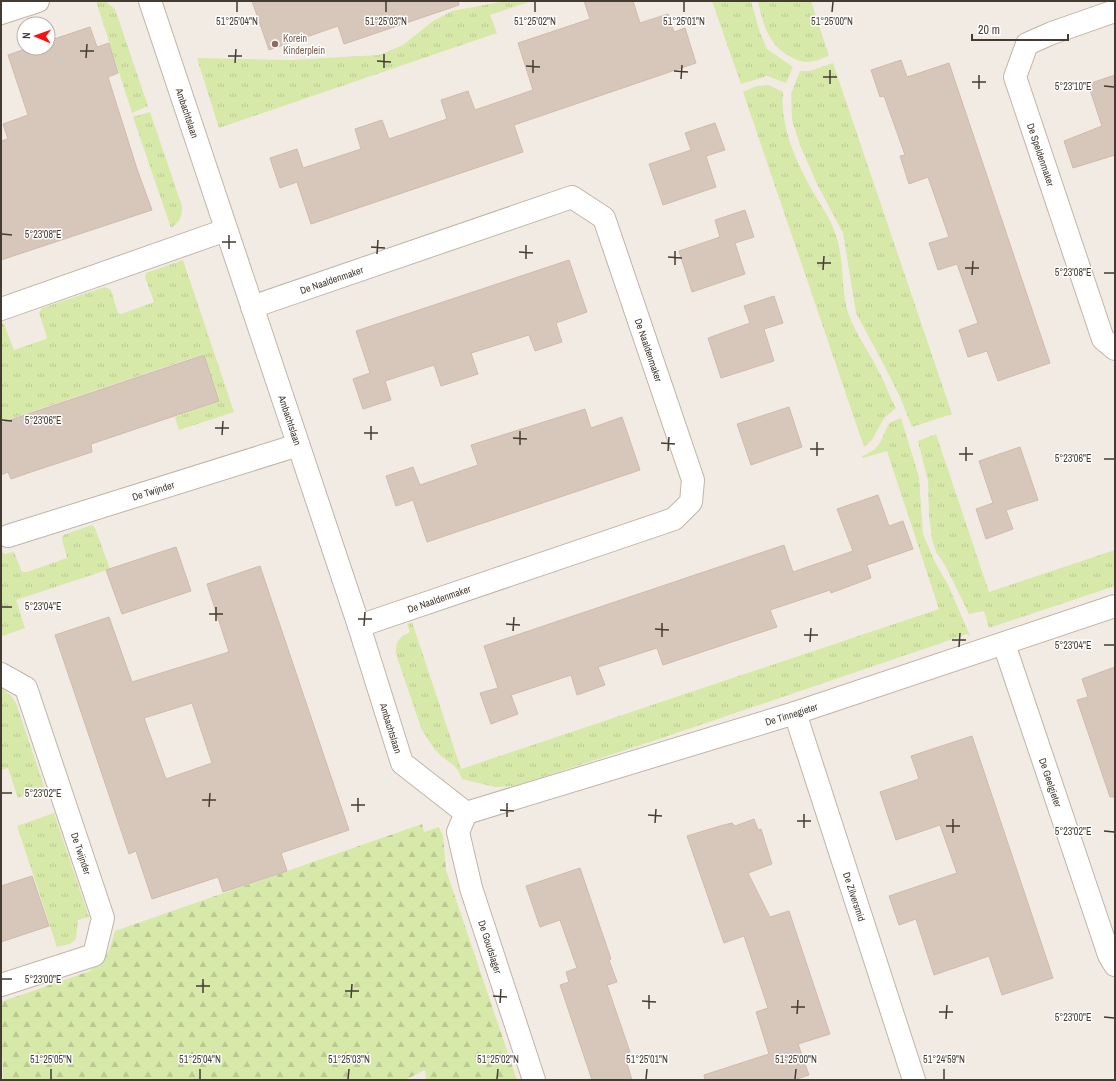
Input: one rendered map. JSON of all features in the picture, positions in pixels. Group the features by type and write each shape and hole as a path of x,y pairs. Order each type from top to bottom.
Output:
{"street":[{"path":"1,13 38,1"},
{"name":"Ambachtslaan","path":"150,1 359,626 402,763 466,813"},
{"name":"De Speldenmaker","path":"1115,12 1052,33 1027,44 1015,77 1103,339 1115,349"},
{"name":"De Naaldenmaker","path":"252,307 572,197 604,218 693,480 691,502 674,519 359,626"},
{"path":"1,309 226,230"},
{"name":"De Twijnder","path":"8,536 298,445"},
{"name":"De Tinnegieter","path":"466,813 795,713 1115,606"},
{"name":"De Geelgieter","path":"1004,644 1109,955 1115,965"},
{"name":"De Twijnder","path":"1,674 26,688 103,918 94,955 1,985"},
{"name":"De Zilversmid","path":"795,713 914,1080"},
{"name":"De Goudslager","path":"466,813 458,832 472,888 534,1080"}],"green space":[{"path":"96,1 105,1 115,9 148,106 132,113"},
{"path":"506,1 532,1 490,15 497,33 219,128 197,58 291,60 379,55 403,45 433,21 452,11"},
{"path":"712,1 751,1 760,33 767,49 793,67 786,83 767,76 741,84"},
{"path":"758,1 811,1 829,56 806,62 797,60 783,52 772,41 768,34"},
{"path":"833,63 952,414 912,427 900,397 856,313 843,233 817,184 800,145 792,120 791,94 800,71 810,71"},
{"path":"768,85 783,92 784,119 791,145 802,171 830,221 837,239 841,258 844,296 848,313 855,330 896,408 884,418 872,440 864,447 743,92 756,86"},
{"path":"150,112 182,206 180,219 171,228 133,117"},
{"path":"183,260 234,412 179,430 175,417 220,401 204,354 1,422 1,322 4,324 14,350 46,339 47,337 39,313 42,308 105,287 111,290 118,313 121,314 154,302 145,277 146,273"},
{"path":"901,418 919,477 923,534 934,560 949,587 970,636 967,634 653,741 515,786 495,787 462,779 458,770 437,752 421,728 396,654 398,640 410,632 407,624 412,622 461,769 939,609 887,451 863,458 862,456 877,447 889,423"},
{"path":"936,434 989,592 1115,550 1115,586 989,628 984,611 969,614 945,565 936,552 932,539 929,515 928,481 918,441"},
{"path":"92,525 95,528 110,569 16,600 25,628 3,636 1,635 1,549 4,554 14,552 22,572 27,572 67,558 62,539 63,535"},
{"path":"1,687 16,703 45,789 18,798 8,768 1,770"},
{"path":"54,813 89,917 78,920 76,939 70,944 57,947 17,826"},
{"path":"422,824 424,832 439,827 443,836 446,870 517,1080 426,1080 425,1070 405,1080 3,1080 1,1002 90,971 109,951 115,931"}],"building":[{"path":"252,1 458,1 459,5 344,44 338,26 269,50"},
{"path":"584,1 633,1 640,23 668,14 674,32 685,28 696,63 514,125 523,152 311,224 297,182 280,188 270,158 297,149 303,168 361,149 355,129 382,120 389,139 447,119 441,100 468,91 475,110 533,90 518,43 590,19"},
{"path":"90,27 97,47 109,43 118,73 108,77 137,169 152,210 1,260 1,141 8,139 3,124 28,115 8,55 16,52 16,56 56,56 56,38"},
{"path":"901,60 907,77 949,63 1050,363 998,381 987,351 968,357 959,330 978,323 957,264 938,270 929,243 949,237 928,177 909,184 900,156 905,155 884,96 880,97 871,70"},
{"path":"1115,75 1115,155 1073,168 1064,141 1102,126 1088,84"},
{"path":"715,123 725,150 706,156 716,187 663,205 649,164 691,150 685,133"},
{"path":"745,210 754,237 735,243 745,274 692,292 679,251 720,237 715,220"},
{"path":"569,260 587,312 556,323 562,342 535,351 529,335 471,353 478,374 441,386 434,365 385,381 391,400 363,409 353,379 370,373 356,331"},
{"path":"774,296 783,323 764,329 774,361 721,378 708,338 750,323 744,306"},
{"path":"204,355 219,401 91,444 92,452 11,479 8,472 1,475 1,423"},
{"path":"789,407 802,447 751,465 737,424"},
{"path":"585,409 591,428 622,417 640,470 427,542 413,500 396,506 386,476 413,467 420,485 478,465 471,445"},
{"path":"1020,447 1038,500 1006,510 1013,529 986,539 976,509 993,503 979,461"},
{"path":"878,495 889,526 903,521 913,549 867,565 871,578 831,593 830,590 770,610 777,627 663,665 657,648 598,667 605,685 577,695 571,675 511,695 518,714 491,724 480,693 498,688 484,646 784,545 793,572 853,551 837,509"},
{"path":"176,547 191,591 122,614 106,570"},
{"path":"260,566 349,830 281,853 287,871 223,892 218,877 152,899 136,851 129,854 55,635 109,617 132,682 229,652 207,584","holes":["192,703 212,763 166,779 144,718"]},
{"path":"1115,667 1115,797 1110,797 1077,700 1088,697 1082,679"},
{"path":"972,736 1053,978 1002,995 989,956 934,975 916,919 899,925 889,896 957,873 940,825 896,840 880,792 919,779 911,756"},
{"path":"754,819 758,830 761,829 772,864 748,873 770,917 789,911 830,1034 798,1044 809,1075 794,1080 705,1080 704,1075 769,1054 756,1012 768,1008 744,936 724,943 687,836 732,823 735,826"},
{"path":"580,868 611,959 609,960 617,982 607,985 630,1052 624,1054 632,1080 592,1080 560,985 569,982 566,972 577,968 560,920 540,927 526,886"},
{"path":"32,876 49,926 1,942 1,886"}],"place":[{"name":"Korein Kinderplein","path":"275,44"}]}
